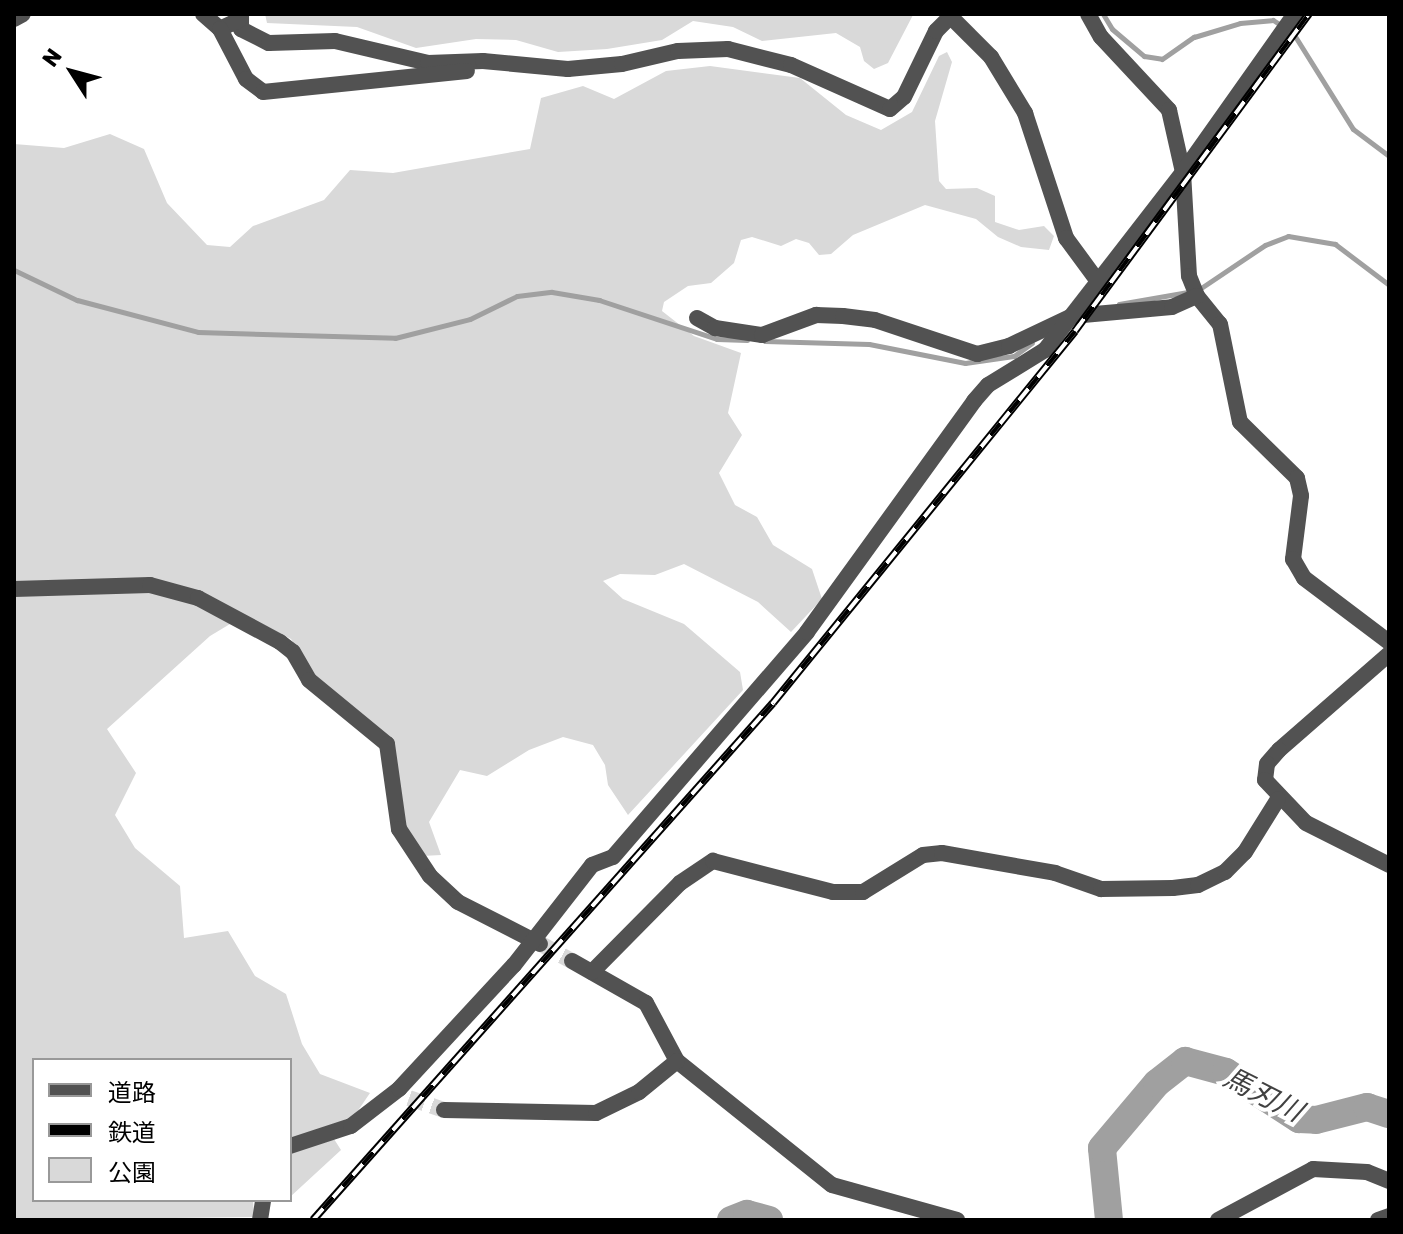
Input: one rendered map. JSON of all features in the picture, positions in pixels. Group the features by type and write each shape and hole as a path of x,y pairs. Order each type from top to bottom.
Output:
{"street":[{"path":"14,19 23,14"},
{"path":"203,14 220,29 246,79 263,92 511,64"},
{"path":"1088,14 1101,37 1169,110 1183,172 1189,276 1197,296 1220,324 1240,422 1297,478 1301,496 1291,540 1293,559 1304,578 1389,642"},
{"path":"292,1145 351,1126 404,1094 537,942 592,865 613,857 807,632 974,401 988,385 1045,350 1183,172 1295,14"},
{"path":"220,29 240,17 241,29 269,43 335,41 428,63 511,64 568,69 622,64 678,51 728,49 791,65 890,109 904,97 936,31 949,16 991,57 1025,113 1066,238 1099,283"},
{"path":"697,318 715,328 762,335 816,315 875,320 977,354 1009,346 1072,316 1172,307 1197,296"},
{"path":"14,589 150,585 198,598 280,642 293,652 309,680 387,744 399,829 430,876 458,902 537,942"},
{"path":"1389,654 1267,764 1265,780 1278,799 1340,844 1389,865"},
{"path":"592,972 680,883 713,861 833,892 863,892 923,855 942,853 1055,873 1101,889 1173,888 1198,885 1225,872 1245,852 1278,799"},
{"path":"572,961 646,1003 677,1061 832,1185 957,1220"},
{"path":"444,1110 596,1113 639,1092 677,1061"},
{"path":"1218,1220 1313,1169 1367,1172 1389,1181"},
{"path":"1378,1220 1389,1216"}],"green space":[{"path":"265,14 913,15 888,63 874,69 864,61 860,47 836,33 762,41 733,27 693,21 662,40 607,49 558,52 516,40 476,39 416,48 357,27 267,23"},
{"path":"947,52 952,62 935,121 939,181 946,189 977,188 995,196 995,222 1019,230 1044,226 1054,236 1049,250 1021,247 998,237 976,219 925,205 853,235 831,254 819,255 809,243 796,239 781,246 752,237 741,240 734,263 711,283 688,286 664,302 662,311 694,336 741,353 728,413 742,435 719,473 735,505 757,517 773,545 812,569 822,599 791,632 758,602 684,564 655,575 620,574 603,581 623,599 684,624 740,672 743,690 628,815 608,785 605,765 593,745 563,737 529,750 487,776 460,770 429,822 441,855 422,856 399,816 394,745 323,686 291,639 245,615 210,636 107,729 136,773 115,815 135,848 180,886 184,938 228,931 255,976 286,994 302,1044 320,1074 370,1093 355,1115 327,1128 341,1150 292,1195 292,1058 32,1058 32,1202 253,1202 254,1217 14,1220 14,144 64,148 110,134 144,149 167,203 207,245 230,247 253,226 324,200 350,170 393,173 530,149 541,98 583,86 614,99 666,71 710,66 800,78 846,115 881,130 912,112 939,56"}],"waterway":[{"path":"1103,14 1112,29 1144,56 1162,59 1194,37 1240,23 1273,20 1293,33 1353,129 1389,156"},
{"path":"1198,290 1265,245 1288,236 1335,244 1389,285"},
{"path":"14,270 77,300 198,332 395,338 470,319 517,296 552,292 599,300 717,339 747,340"},
{"path":"1119,304 1188,292"},
{"path":"765,341 869,344 965,363 1014,356 1032,343"},
{"name":"馬刃川","path":"1109,1220 1102,1148 1157,1083 1185,1061 1226,1072 1299,1119 1316,1120 1367,1107 1389,1114"},
{"name":"馬刃川","path":"731,1220 747,1214 769,1220"}],"tunnel":[{"path":"541,944 572,961"},
{"path":"409,1098 444,1110"}],"railway":[{"path":"313,1220 773,703 1075,331 1309,14"}]}
